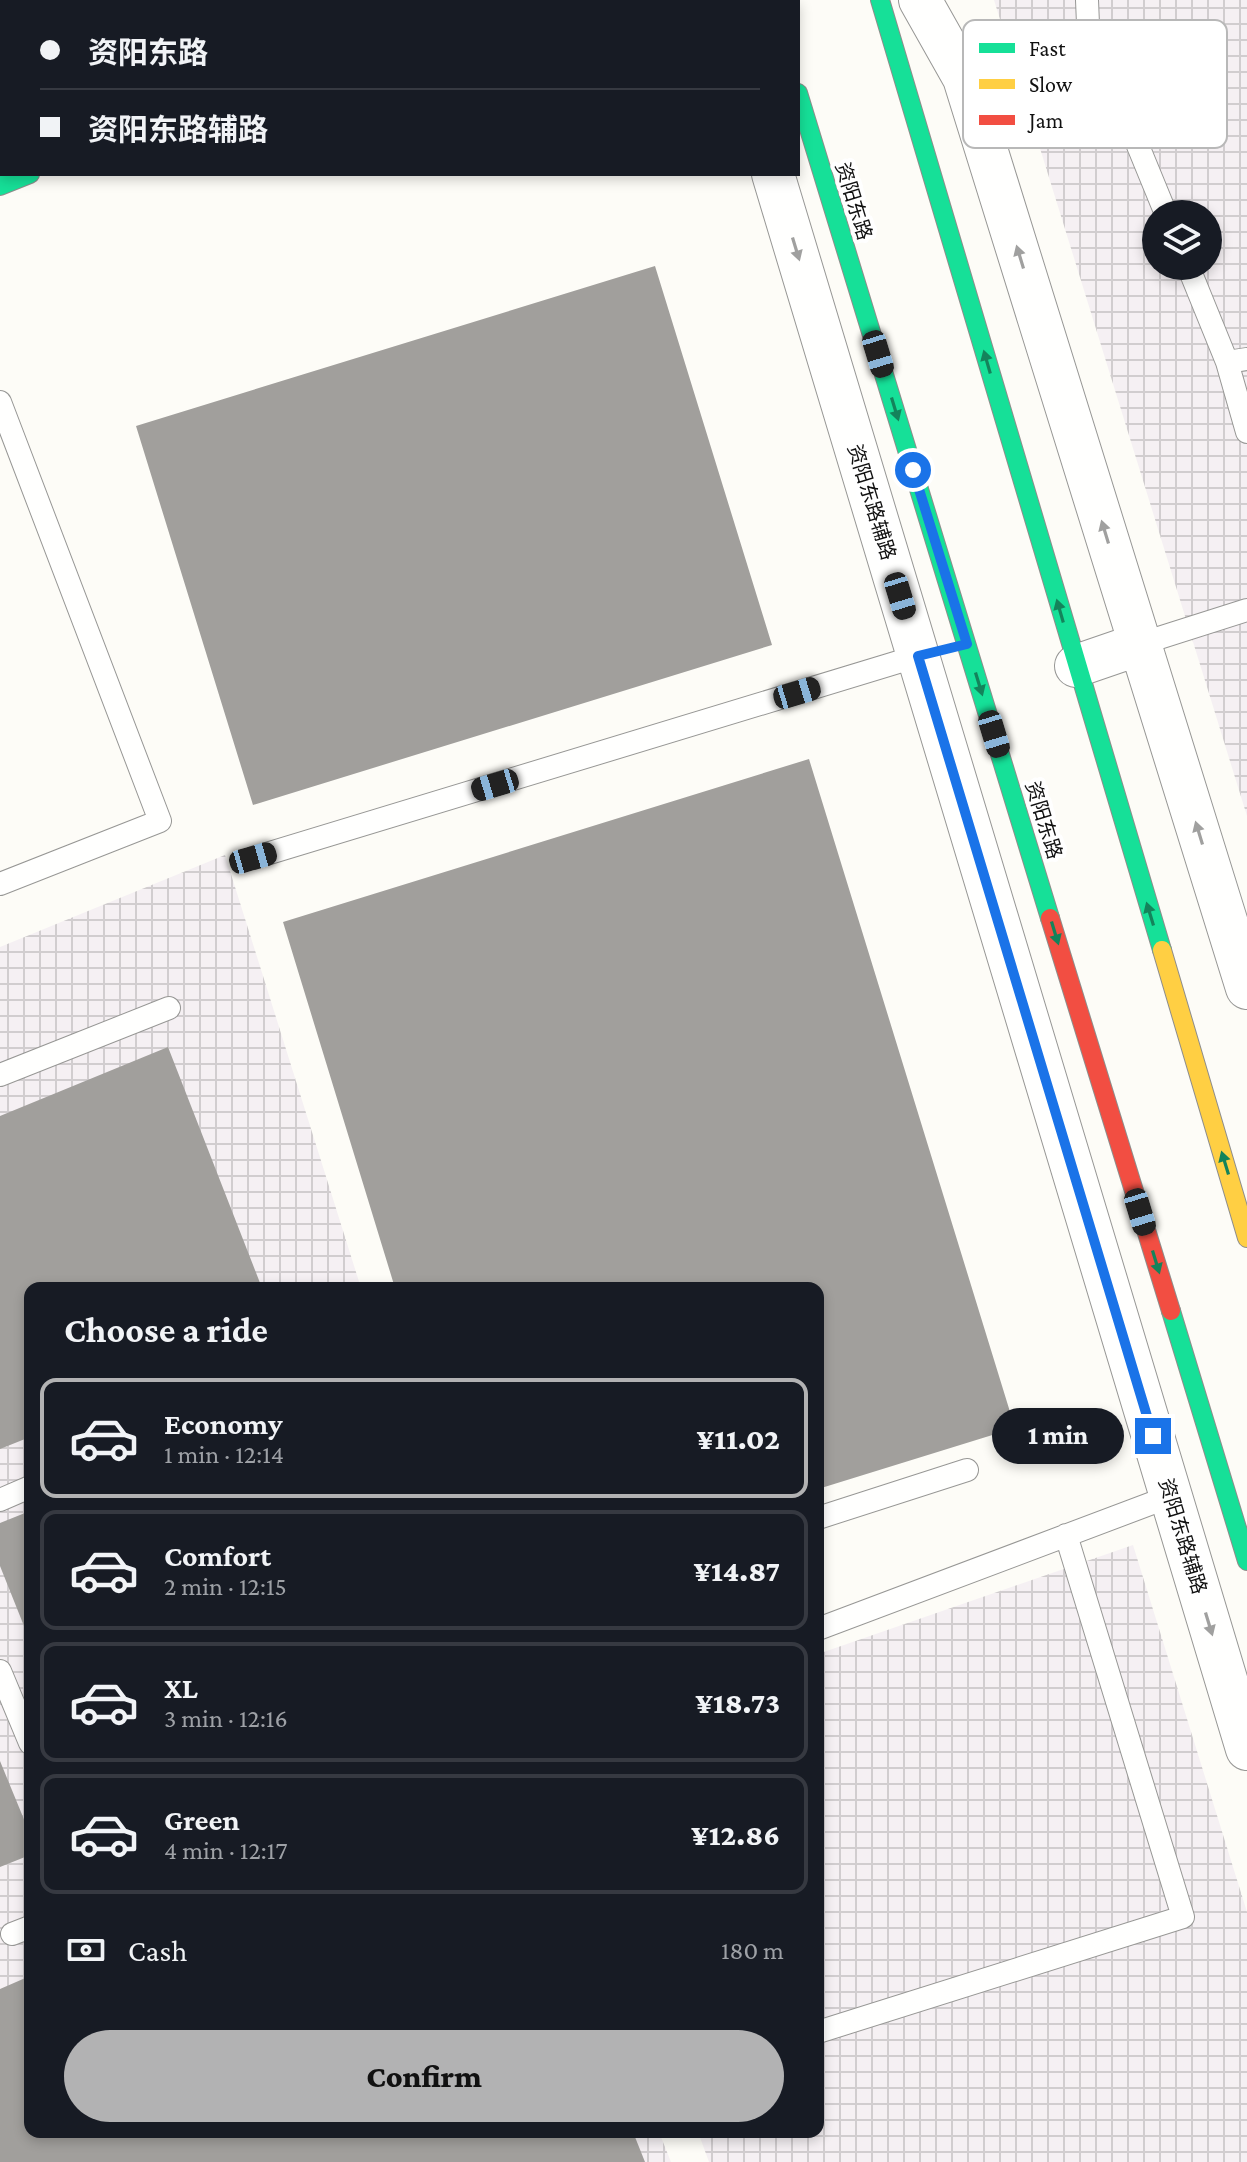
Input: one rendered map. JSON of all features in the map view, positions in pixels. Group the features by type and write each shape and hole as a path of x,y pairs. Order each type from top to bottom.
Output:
{"main road":[{"path":"880,0 1247,1238"},
{"name":"资阳东路","path":"800,100 1247,1561"},
{"path":"0,186 25,176"}],"street":[{"path":"920,0 963,76"},
{"path":"986,148 1247,988"},
{"name":"资阳东路辅路","path":"774,176 1247,1749"},
{"path":"918,656 967,644"},
{"path":"1076,666 1140,644"},
{"path":"1171,1496 1222,1480"}],"lane":[{"path":"1087,0 1088,20"},
{"path":"1139,148 1160,200"},
{"path":"1195,280 1237,361 1247,432"},
{"path":"0,402 160,821 0,884"},
{"path":"1140,644 1247,610"},
{"path":"253,858 918,656"},
{"path":"0,1075 169,1008"},
{"path":"824,1516 967,1470"},
{"path":"0,1500 24,1490"},
{"path":"824,1627 1171,1496"},
{"path":"824,2030 1183,1917 1066,1535"},
{"path":"0,1671 24,1729"}],"shaded area":[{"path":"994,0 1247,0 1247,816 1040,148 1227,148 1227,20 1000,20"},
{"path":"225,855 359,1282 24,1282 24,2138 661,2138 671,2162 0,2162 0,947"},
{"path":"1133,1545 1247,1912 1247,2162 709,2162 700,2138 824,2138 824,1652"}],"building":[{"path":"655,266 772,645 253,805 136,426"},
{"path":"809,759 1015,1428 824,1487 824,1282 393,1282 283,922"},
{"path":"168,1047 260,1282 24,1282 24,1439 0,1449 0,1116"},
{"path":"24,1513 24,1626 0,1566 0,1523"},
{"path":"0,1761 24,1819 24,1857 0,1867"},
{"path":"24,1979 24,2138 635,2138 645,2162 0,2162 0,1989"}],"traffic: fast":[{"path":"880,0 1162,950"},
{"path":"800,100 1050,918"},
{"path":"0,186 25,176"},
{"path":"1171,1311 1247,1561"}],"traffic: slow":[{"path":"1162,950 1247,1238"}],"traffic: jam":[{"path":"1050,918 1171,1311"}],"route":[{"path":"913,470 967,644 918,656 1153,1436"}]}
